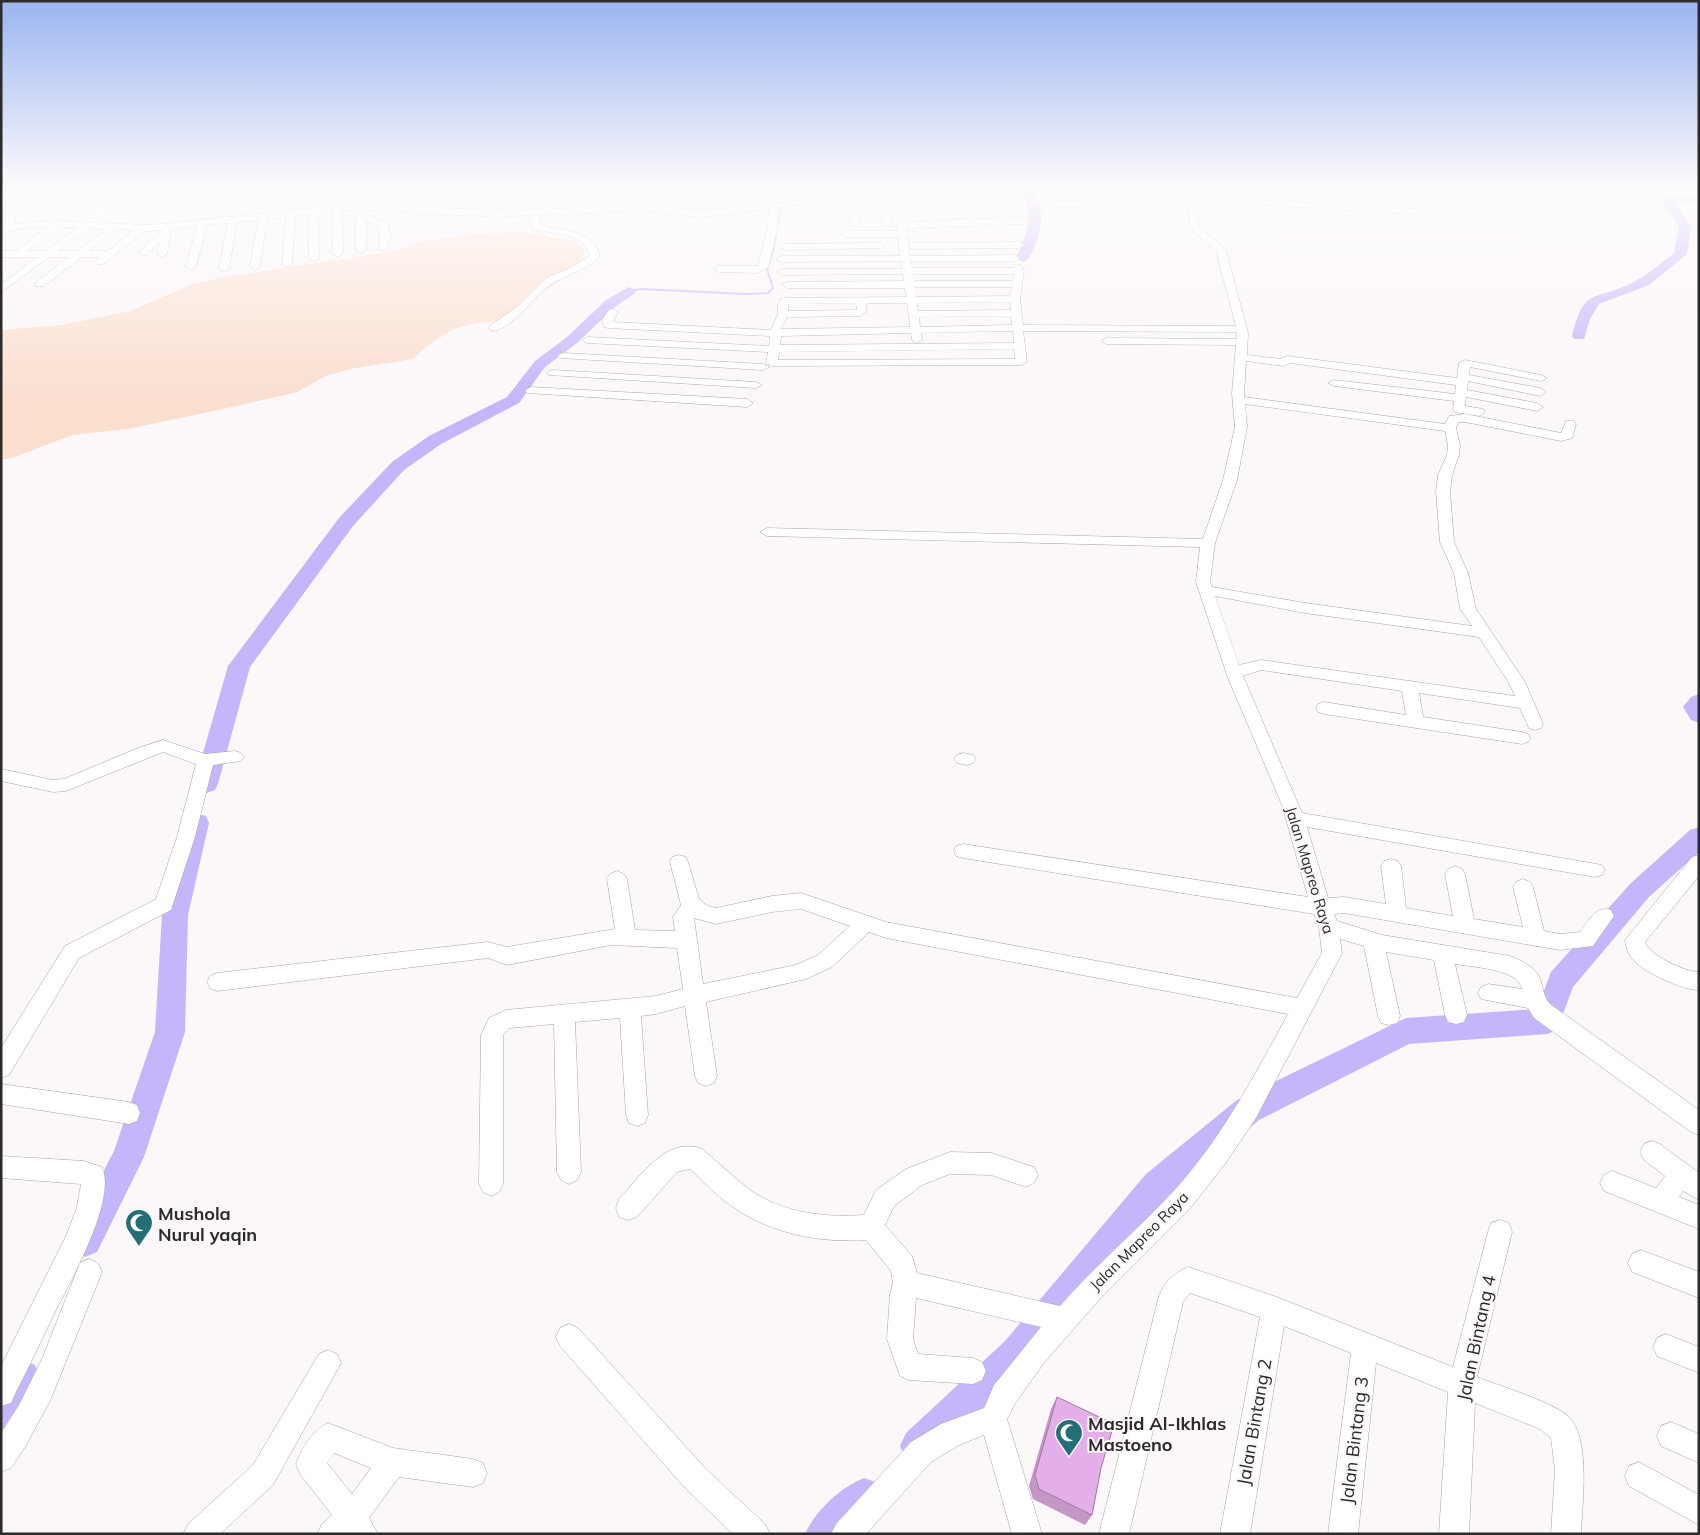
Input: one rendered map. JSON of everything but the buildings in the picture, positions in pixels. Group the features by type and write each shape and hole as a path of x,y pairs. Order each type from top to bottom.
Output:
{"street":[{"path":"1,266 11,259"},
{"path":"1,289 42,259"},
{"path":"40,284 74,259"},
{"path":"100,262 104,259"},
{"path":"191,267 193,259"},
{"path":"224,269 226,259"},
{"path":"255,267 257,259"},
{"path":"286,264 287,259"},
{"path":"494,328 522,308 550,280 572,271 592,259"},
{"path":"719,269 757,270 762,268 764,259"},
{"path":"780,259 826,259"},
{"path":"905,259 920,368"},
{"path":"915,259 1017,265"},
{"name":"Jalan Mapreo Raya","path":"993,1418 1004,1395 1034,1355 1089,1292 1178,1202 1217,1156 1248,1110 1332,953 1329,928 1294,818 1273,760 1235,673 1206,590 1203,574 1208,543 1224,500 1241,436 1239,400 1242,343 1223,259"},
{"path":"782,272 908,273 1017,265"},
{"path":"1015,299 785,301 783,304 783,314 776,331 772,363 920,368 1019,363 1022,361 1015,299 1018,284 1017,265"},
{"path":"787,285 1018,284"},
{"path":"613,312 607,320 608,325 748,332 1018,328 1242,343 1284,363 1287,360 1462,387 1537,407"},
{"path":"912,314 1016,313"},
{"path":"641,327 648,314"},
{"path":"644,396 671,344 683,315"},
{"path":"713,330 719,317"},
{"path":"748,332 754,319"},
{"path":"587,340 774,348 1020,346"},
{"path":"1106,341 1242,343"},
{"path":"564,356 763,367"},
{"path":"1537,423 1459,408 1465,363 1541,378"},
{"path":"552,373 756,385"},
{"path":"1334,383 1462,387 1540,392"},
{"path":"531,391 746,403"},
{"path":"1239,400 1450,428"},
{"path":"1535,724 1517,682 1468,608 1463,580 1445,536 1443,483 1454,451 1450,428 1453,419 1461,418 1561,438 1568,435 1570,424"},
{"path":"767,532 1208,543"},
{"path":"1206,590 1305,608 1485,633"},
{"path":"1235,673 1249,667 1261,665 1526,703"},
{"path":"1409,686 1416,723"},
{"path":"1324,708 1522,738"},
{"path":"1,775 53,786 66,786 144,752 163,746 176,748 205,760 235,757"},
{"path":"1,1068 72,952 164,904 186,837 205,760"},
{"path":"1294,818 1595,870"},
{"path":"963,851 1321,907 1344,905 1560,942 1586,940 1604,916"},
{"path":"679,862 692,905 700,912 716,916 772,904 801,901 886,930 1303,1008"},
{"path":"1699,862 1636,940 1636,947 1642,955 1684,979 1695,982 1699,981"},
{"path":"1391,866 1397,914"},
{"path":"1455,874 1465,925"},
{"path":"617,879 626,937"},
{"path":"1523,887 1534,937"},
{"path":"692,905 683,916 706,1076"},
{"path":"492,1184 492,1035 497,1026 506,1019 656,1005 799,973 825,961 866,923"},
{"path":"1329,928 1373,940 1443,955 1510,965 1522,970 1531,978 1535,1000 1542,1011 1699,1124"},
{"path":"217,982 488,950 507,956 611,937 662,940 685,939"},
{"path":"1373,940 1389,1016"},
{"path":"1443,955 1456,1015"},
{"path":"1488,993 1535,1000"},
{"path":"630,1007 637,1114"},
{"path":"564,1013 568,1172"},
{"path":"1,1094 129,1113"},
{"path":"1652,1152 1690,1181 1661,1202"},
{"path":"628,1208 670,1162 694,1158 742,1199 768,1212 800,1224 841,1229 871,1227"},
{"path":"871,1227 885,1198 914,1177 950,1163 991,1164 1026,1175"},
{"path":"1,1167 78,1172 94,1175 92,1200 76,1266 36,1401 24,1424 1,1458"},
{"path":"1612,1183 1699,1217"},
{"path":"871,1227 903,1266 906,1283 903,1294 900,1339 909,1367 973,1371"},
{"name":"Jalan Bintang 4","path":"1454,1534 1462,1385 1500,1232"},
{"path":"1641,1263 1699,1285"},
{"path":"1,1393 76,1266"},
{"path":"1114,1534 1172,1296 1181,1284 1188,1280 1274,1310 1549,1419 1560,1426 1565,1434 1568,1450 1566,1534"},
{"path":"906,1283 1065,1320"},
{"name":"Jalan Bintang 2","path":"1235,1534 1274,1310"},
{"path":"568,1337 696,1479 755,1534"},
{"name":"Jalan Bintang 3","path":"1343,1534 1366,1347"},
{"path":"1666,1347 1699,1360"},
{"path":"198,1534 263,1475 328,1363"},
{"path":"846,1534 921,1452 951,1434 993,1418 1026,1534"},
{"path":"1671,1436 1699,1449"},
{"path":"393,1462 349,1528 310,1464 328,1437 393,1462 473,1474"},
{"path":"1639,1476 1699,1511"}],"shaded area":[{"path":"345,259 582,259 579,267 501,321 477,323 453,329 426,347 413,359 350,369 326,376 297,392 237,406 128,429 72,435 15,457 1,460 1,330 61,325 130,311 193,284 224,277"}],"waterway":[{"path":"629,291 641,289 745,294 768,293 773,288 767,269 771,259"},
{"path":"1579,336 1583,319 1594,301 1644,282 1674,259"},
{"path":"206,784 239,666 346,522 398,466 435,440 513,400 540,364 572,340 611,303 629,291"},
{"path":"1699,702 1694,707 1699,715"},
{"path":"85,1240 128,1157 170,1032 175,915 197,823"},
{"path":"919,1446 1018,1354 1157,1185 1248,1110 1406,1031 1547,1021 1561,981 1640,890 1699,837"},
{"path":"1,1412 22,1378"},
{"path":"825,1534 864,1497"}],"place":[{"name":"Mushola Nurul yaqin","path":"139,1247"},
{"name":"Masjid Al-Ikhlas Mastoeno","path":"1069,1457"}]}
